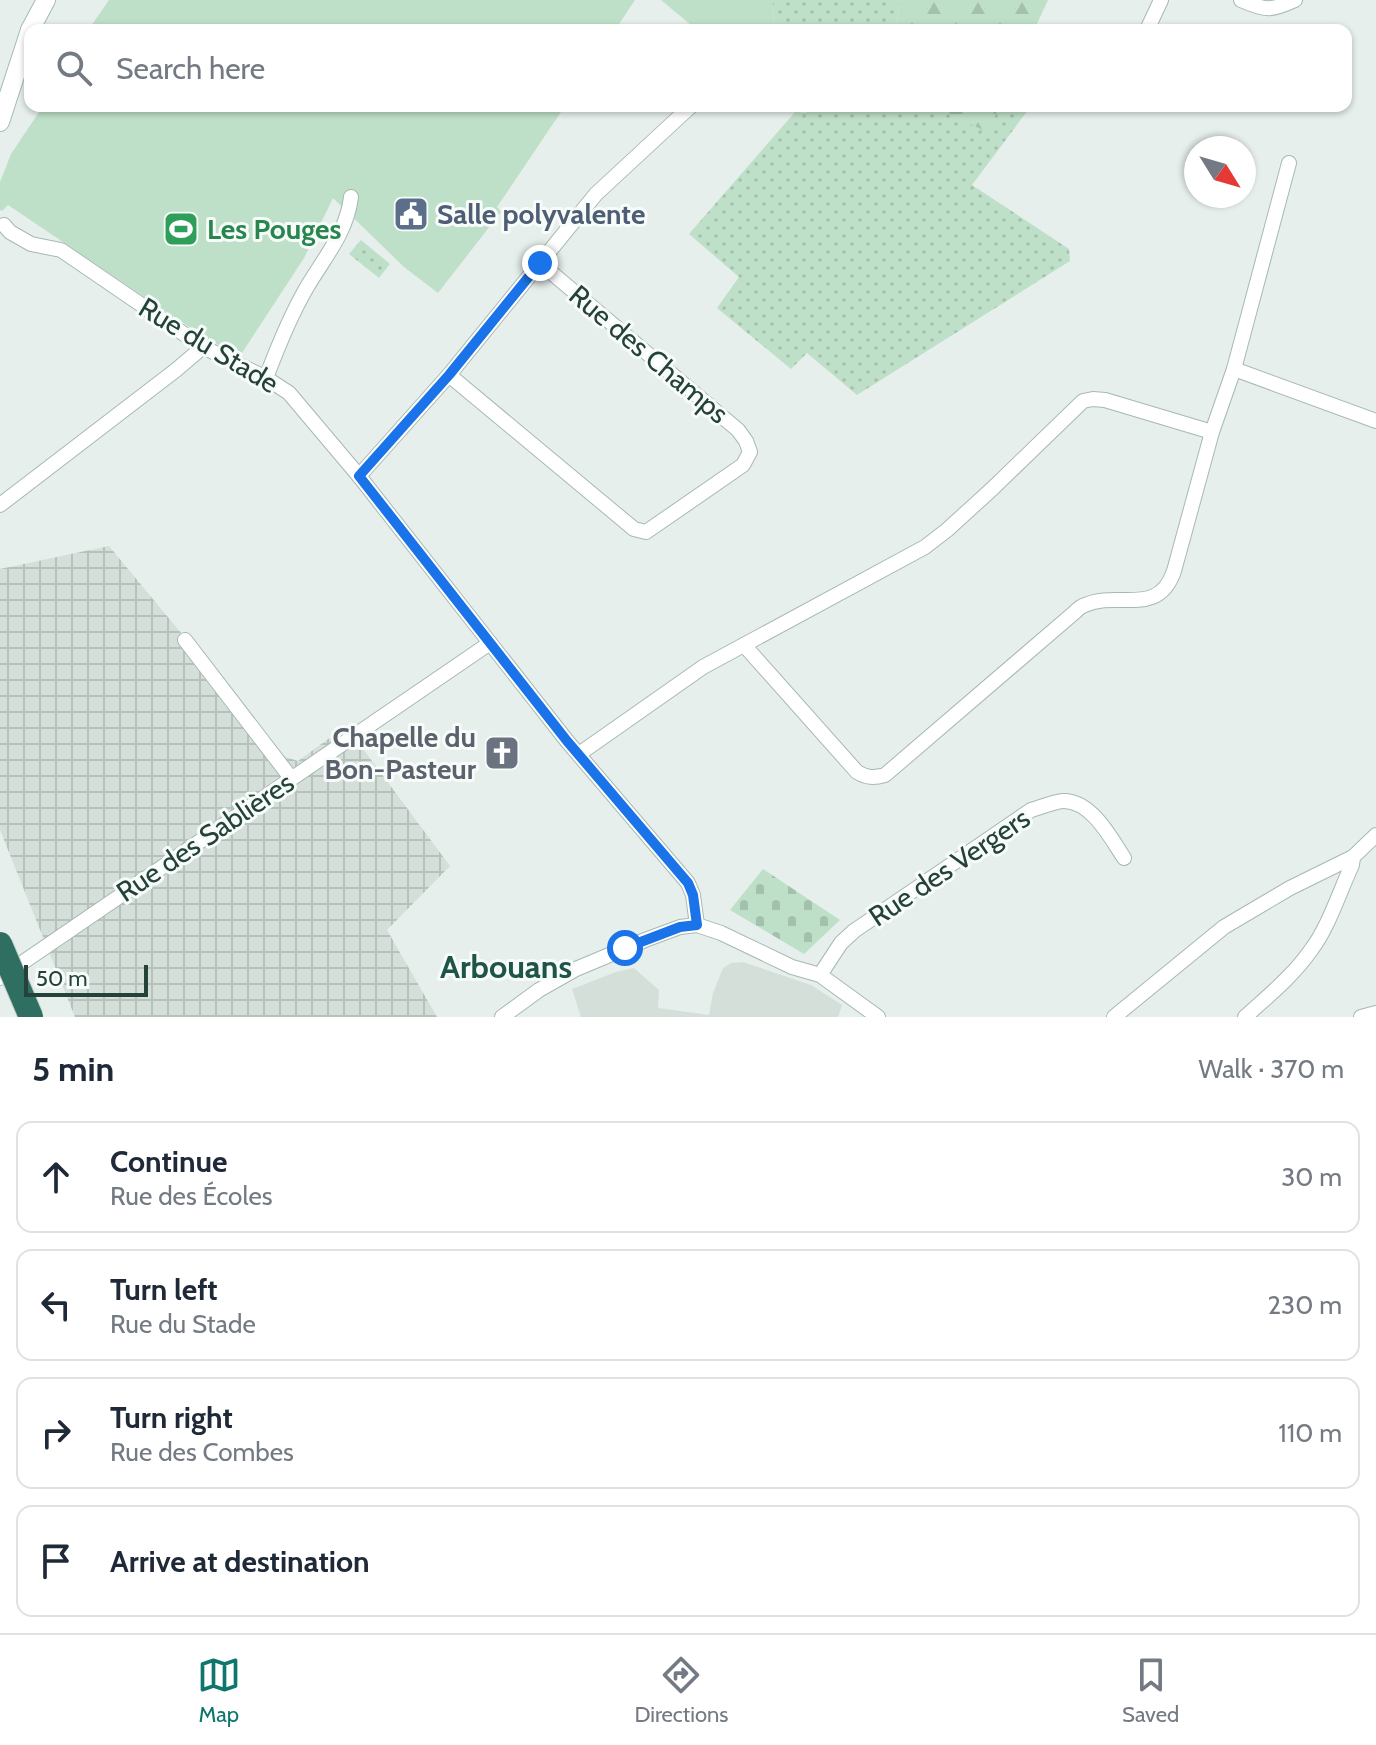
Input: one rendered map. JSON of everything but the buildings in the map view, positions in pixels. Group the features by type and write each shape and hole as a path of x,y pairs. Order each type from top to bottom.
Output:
{"highway":[{"path":"0,944 31,1017"}],"street":[{"path":"33,24 46,0"},
{"path":"1150,24 1161,0"},
{"path":"1241,0 1259,8 1276,9 1295,0"},
{"path":"0,122 24,48"},
{"path":"359,476 449,375 596,194 685,112"},
{"path":"744,645 857,772 865,777 875,777 885,775 1086,604 1150,598 1165,588 1174,571 1212,432 1234,369 1289,163"},
{"path":"266,378 281,337 343,228 351,197"},
{"name":"Rue du Stade","path":"4,225 31,244 61,250 203,347 289,393 359,476 579,754 688,883 697,925"},
{"name":"Rue des Champs","path":"449,375 634,529 646,532 743,465 750,452 738,430 540,263"},
{"path":"0,505 203,347"},
{"path":"1234,369 1376,421"},
{"path":"579,754 703,667 925,547 992,489 1083,401 1105,400 1212,432"},
{"path":"185,640 291,778"},
{"name":"Rue des Sablières","path":"0,978 490,643"},
{"name":"Rue des Vergers","path":"820,975 841,943 854,931 1031,810 1066,801 1084,808 1100,822 1124,858"},
{"path":"1114,1017 1224,927 1290,888 1353,857 1376,835"},
{"path":"1245,1017 1295,971 1313,948 1353,857"},
{"path":"502,1017 539,990 576,969 680,927 697,925 792,967 820,975 878,1017"},
{"path":"1361,1017 1376,1013"}],"shaded area":[{"path":"109,546 283,756 298,761 346,726 450,866 387,930 437,1017 75,1017 0,830 0,569"},
{"path":"743,962 811,985 842,1005 838,1017 581,1017 572,989 634,968 659,990 658,1008 709,1015 713,993 723,968 731,963"}],"green space":[{"path":"109,0 635,0 619,24 92,24"},
{"path":"661,0 772,0 773,24 690,24"},
{"path":"772,0 899,0 897,24 773,24"},
{"path":"899,0 1048,0 1037,24 897,24"},
{"name":"Les Pouges","path":"39,112 561,112 497,207 501,212 438,293 404,267 333,198 304,258 240,356 207,339 8,205 0,210 0,182 11,154"},
{"path":"795,112 943,112 988,131 996,112 1027,112 972,185 1069,249 1070,261 857,395 807,353 791,369 717,308 739,277 689,234"},
{"path":"943,112 996,112 988,132"},
{"path":"361,240 390,264 379,278 349,254"},
{"path":"763,869 840,920 804,954 730,910"}],"place":[{"name":"Salle polyvalente","path":"411,214"},
{"name":"Les Pouges","path":"181,229"},
{"name":"Chapelle du Bon-Pasteur","path":"502,753"}],"district":[{"name":"Arbouans","path":"506,966"}],"route":[{"path":"540,263 449,375 359,476 567,741 688,883 697,925 680,927 625,948"}]}
